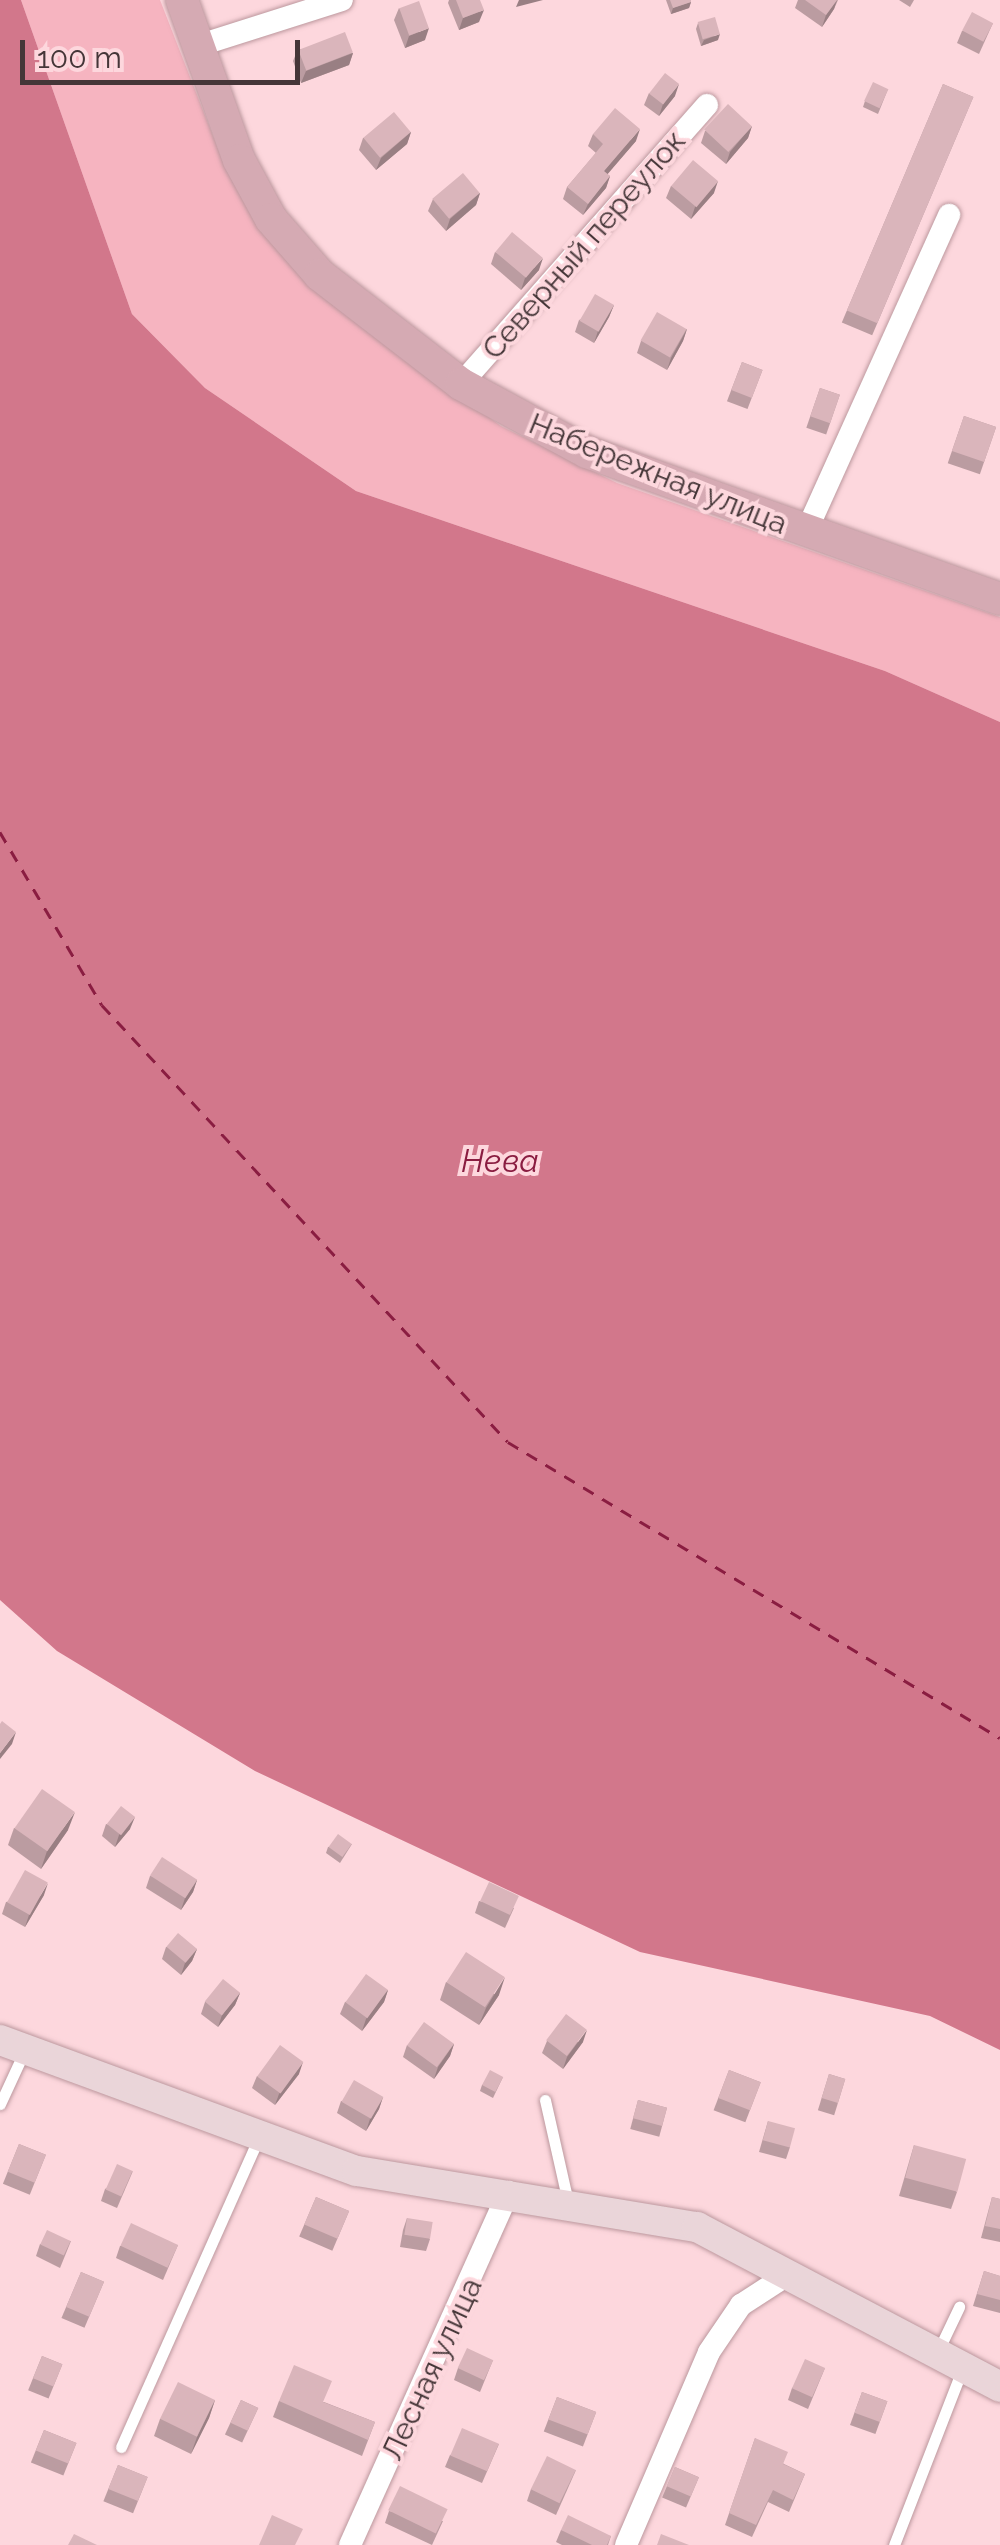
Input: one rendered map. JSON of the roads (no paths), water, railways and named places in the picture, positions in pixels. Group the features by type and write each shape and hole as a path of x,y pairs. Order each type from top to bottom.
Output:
{"main road":[{"name":"Набережная улица","path":"182,0 216,96 272,219 320,275 461,384 587,452 1000,598"}],"street":[{"path":"197,46 342,0"},
{"name":"Северный переулок","path":"461,384 707,106"},
{"path":"806,532 949,214"},
{"path":"12,2046 257,2141 357,2171 509,2192 697,2227 1000,2387"},
{"name":"Лесная улица","path":"350,2545 509,2192"},
{"path":"626,2545 708,2352 741,2305 789,2274"}],"lane":[{"path":"0,2104 12,2046"},
{"path":"545,2100 568,2206"},
{"path":"121,2448 257,2141"},
{"path":"894,2545 951,2358 959,2307"}],"water":[{"name":"Нева","path":"0,0 21,0 132,314 205,388 356,491 885,671 1000,722 1000,2050 930,2016 640,1952 255,1771 57,1651 0,1600"}]}
